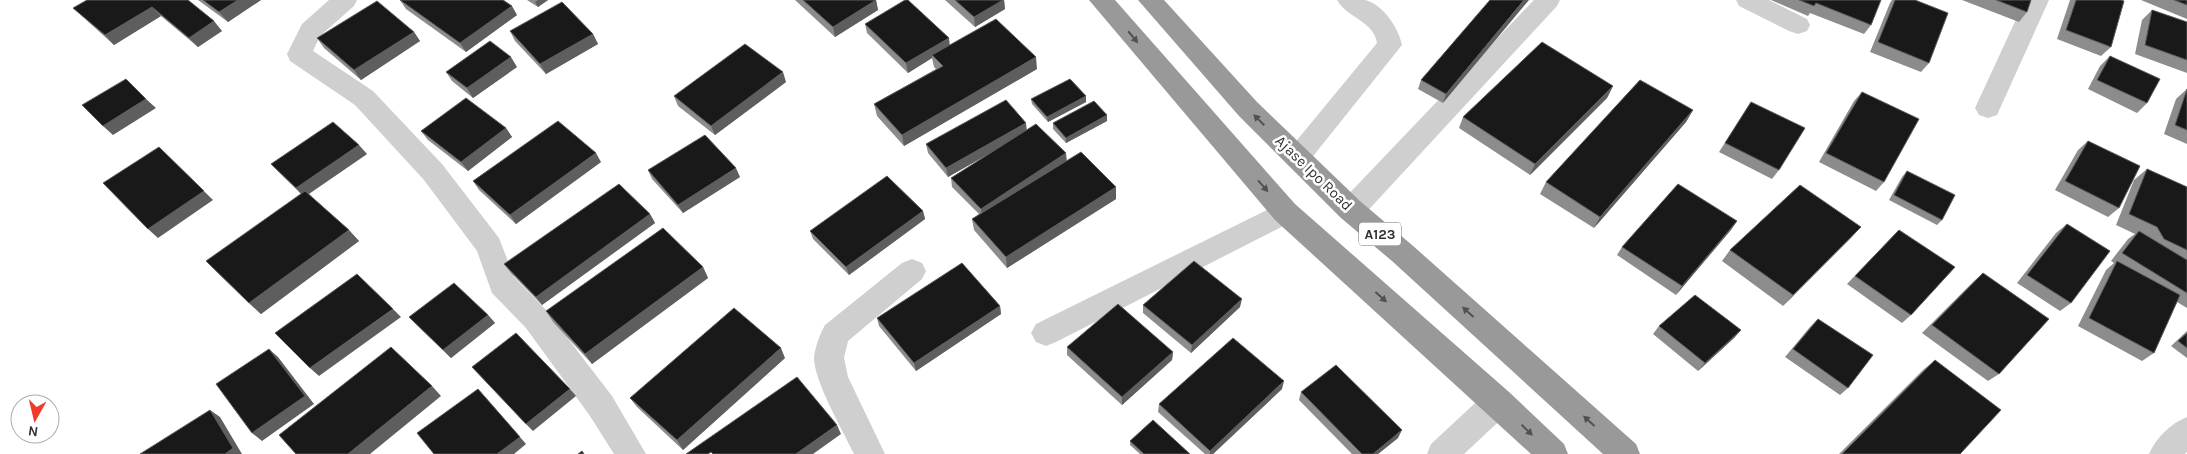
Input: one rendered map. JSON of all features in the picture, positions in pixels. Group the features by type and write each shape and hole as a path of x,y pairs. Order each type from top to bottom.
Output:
{"highway":[{"path":"1102,0 1285,212 1498,402 1553,454"},
{"name":"Ajase Ipo Road","path":"1150,0 1248,109 1351,210 1402,253 1625,454"}],"street":[{"path":"345,0 311,30 299,54 364,98 433,172 490,246 502,284 548,335 601,406 631,454"},
{"path":"1297,158 1390,45 1390,36 1385,26 1348,0"},
{"path":"1351,210 1548,0"},
{"path":"1748,0 1798,25"},
{"path":"1988,108 2037,0"},
{"path":"1046,333 1285,212"},
{"path":"870,454 833,378 829,358 835,334 912,271"},
{"path":"1442,454 1498,402"},
{"path":"2164,454 2187,431"}],"building":[{"path":"87,0 188,0 214,21 189,38 152,7 105,35 73,8"},
{"path":"203,0 238,0 219,12"},
{"path":"400,0 503,0 512,6 460,43"},
{"path":"803,0 876,0 833,27"},
{"path":"908,0 949,38 906,63 865,24"},
{"path":"955,0 1003,0 974,17"},
{"path":"1490,0 1524,0 1446,94 1421,80"},
{"path":"1799,0 1881,0 1871,25 1816,3 1814,6"},
{"path":"1895,0 1915,0 1948,13 1929,63 1878,42"},
{"path":"1996,0 2031,0 2027,12"},
{"path":"2076,0 2124,1 2111,47 2066,30"},
{"path":"2174,0 2187,0 2187,5"},
{"path":"377,1 414,32 354,70 317,38"},
{"path":"562,2 593,34 540,64 510,31"},
{"path":"2152,10 2187,22 2187,60 2145,45"},
{"path":"996,19 1036,57 902,135 874,104 943,66 932,55"},
{"path":"490,41 511,57 467,88 446,72"},
{"path":"1542,42 1613,86 1535,164 1463,117"},
{"path":"745,44 783,72 711,126 674,96"},
{"path":"2110,56 2160,79 2147,103 2097,80"},
{"path":"126,79 146,99 103,126 82,105"},
{"path":"1070,79 1086,96 1047,117 1031,99"},
{"path":"1640,80 1693,110 1600,217 1546,182"},
{"path":"2187,89 2187,130 2175,125"},
{"path":"1862,92 1919,119 1884,182 1826,153"},
{"path":"466,98 506,128 461,162 421,131"},
{"path":"1006,100 1026,123 946,168 926,144"},
{"path":"1094,101 1107,115 1066,138 1053,123"},
{"path":"1751,102 1805,128 1779,170 1725,143"},
{"path":"558,121 596,153 510,215 473,181"},
{"path":"333,122 359,145 296,188 271,164"},
{"path":"1036,124 1066,153 981,209 951,178"},
{"path":"705,135 736,168 678,205 648,170"},
{"path":"2088,141 2140,166 2119,208 2065,181"},
{"path":"159,147 204,191 148,229 103,183"},
{"path":"1081,152 1116,187 1006,257 972,219"},
{"path":"2147,169 2187,187 2187,250 2164,239 2157,227 2129,214"},
{"path":"1907,171 1955,195 1942,220 1894,195"},
{"path":"887,176 923,211 846,267 810,231"},
{"path":"619,184 650,214 536,297 504,264"},
{"path":"1678,184 1737,221 1682,286 1622,247"},
{"path":"1800,185 1861,227 1793,295 1730,250"},
{"path":"305,191 349,230 249,303 206,261"},
{"path":"2067,224 2110,251 2071,303 2027,275"},
{"path":"663,228 703,267 585,354 546,311"},
{"path":"1899,230 1955,267 1911,315 1855,276"},
{"path":"2139,231 2187,260 2187,293 2122,253"},
{"path":"1194,261 1242,299 1192,345 1143,305"},
{"path":"2117,261 2180,295 2154,353 2089,318"},
{"path":"962,263 1000,306 914,363 877,318"},
{"path":"1983,273 2049,319 1999,374 1932,325"},
{"path":"357,274 393,309 310,368 275,333"},
{"path":"454,283 488,315 443,350 409,317"},
{"path":"1695,295 1741,330 1705,363 1659,326"},
{"path":"1118,304 1173,352 1122,397 1067,347"},
{"path":"734,308 781,348 677,440 630,398"},
{"path":"1818,319 1873,355 1848,388 1793,349"},
{"path":"516,333 570,389 526,424 472,367"},
{"path":"2187,333 2187,348 2178,341"},
{"path":"1233,338 1284,381 1210,451 1159,404"},
{"path":"391,347 432,386 348,454 296,454 279,435"},
{"path":"269,349 305,396 252,433 216,384"},
{"path":"1935,360 2001,410 1960,454 1842,454"},
{"path":"1336,365 1402,430 1373,454 1362,454 1301,392"},
{"path":"797,377 837,425 796,454 713,454 711,452 708,454 686,454"},
{"path":"478,389 520,437 497,454 434,454 417,433"},
{"path":"210,410 233,448 225,454 140,454"},
{"path":"1153,420 1190,454 1144,454 1130,441"}]}
